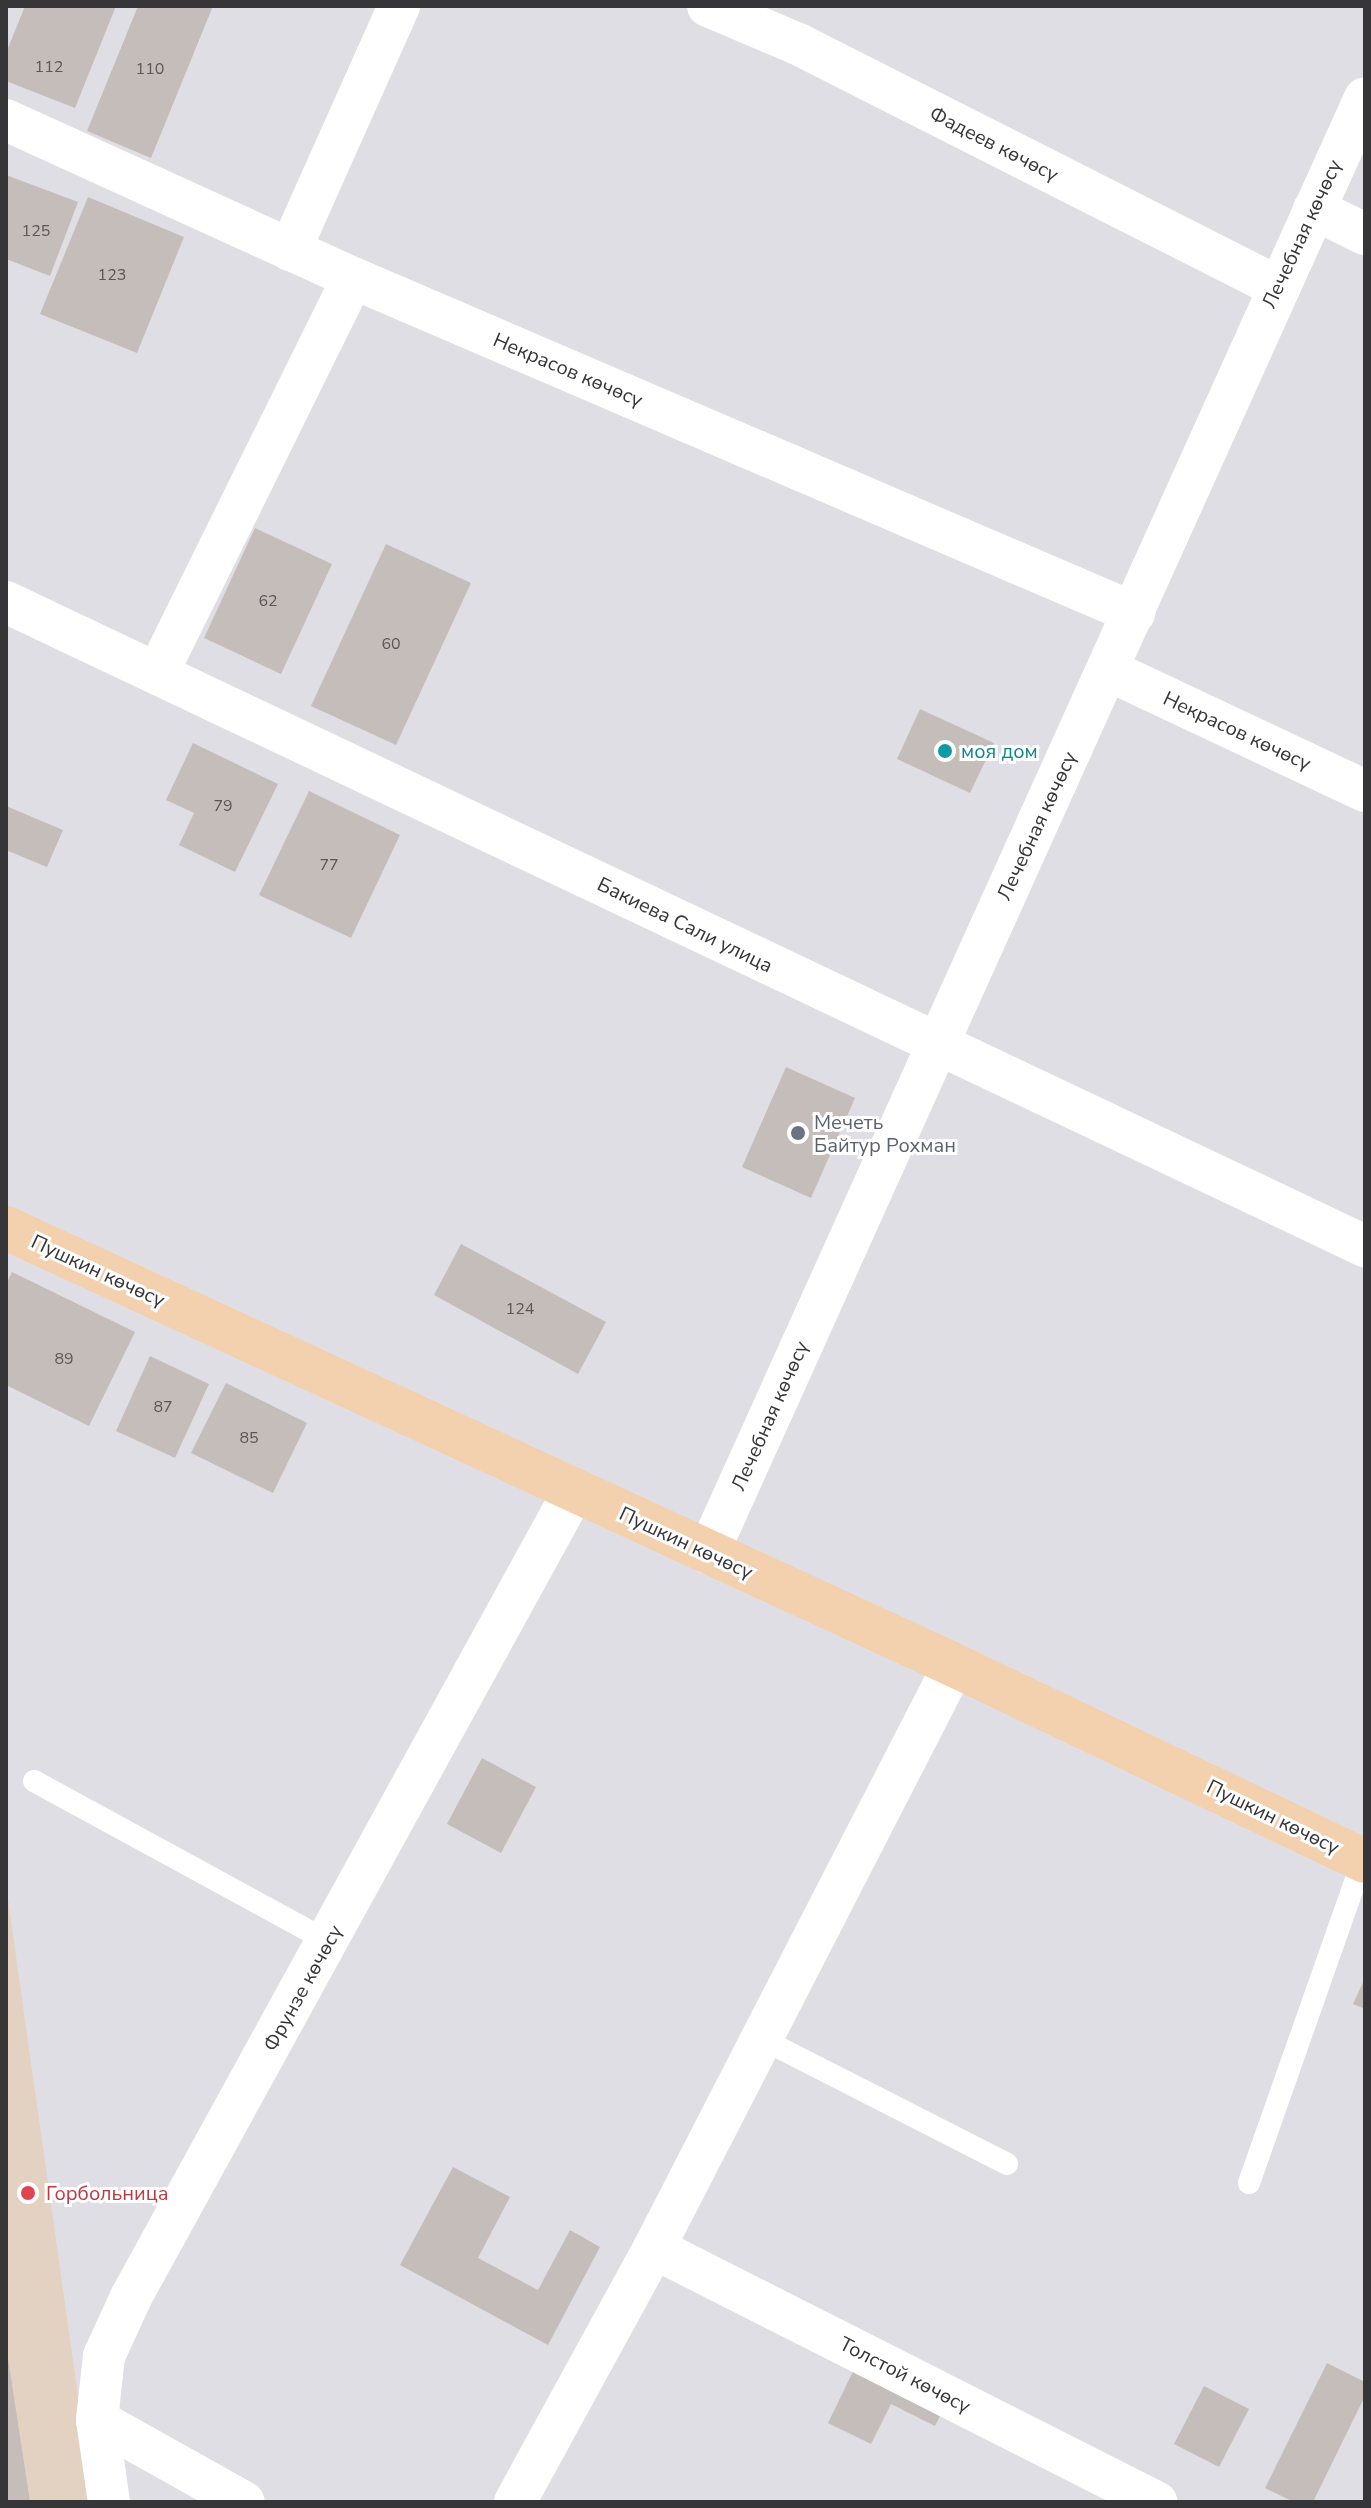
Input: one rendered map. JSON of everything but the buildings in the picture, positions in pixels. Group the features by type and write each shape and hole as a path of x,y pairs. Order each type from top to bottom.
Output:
{"highway":[{"name":"Пушкин көчөсү","path":"6,1228 954,1665 1364,1860"}],"street":[{"path":"290,250 399,6"},
{"name":"Фадеев көчөсү","path":"708,6 798,44 1278,287"},
{"name":"Лечебная көчөсү","path":"708,1553 1365,98"},
{"name":"Некрасов көчөсү","path":"6,120 353,278 1134,613"},
{"path":"1314,209 1365,234"},
{"path":"159,670 353,278"},
{"name":"Бакиева Сали улица","path":"6,602 159,670 936,1046 1365,1246"},
{"name":"Некрасов көчөсү","path":"1108,670 1365,791"},
{"name":"Фрунзе көчөсү","path":"109,2502 97,2420 104,2356 131,2297 329,1942 574,1491"},
{"path":"515,2502 654,2248 954,1665"},
{"name":"Толстой көчөсү","path":"654,2248 1156,2502"},
{"path":"97,2420 244,2502"}],"lane":[{"path":"34,1781 329,1942"},
{"path":"1249,2183 1364,1860"},
{"path":"762,2039 1007,2164"}],"shaded area":[{"name":"Горбольница","path":"6,1885 93,2502 6,2502"}],"place":[{"name":"моя дом","path":"945,751"},
{"name":"Мечеть Байтур Рохман","path":"798,1133"},
{"name":"Горбольница","path":"28,2193"}]}
